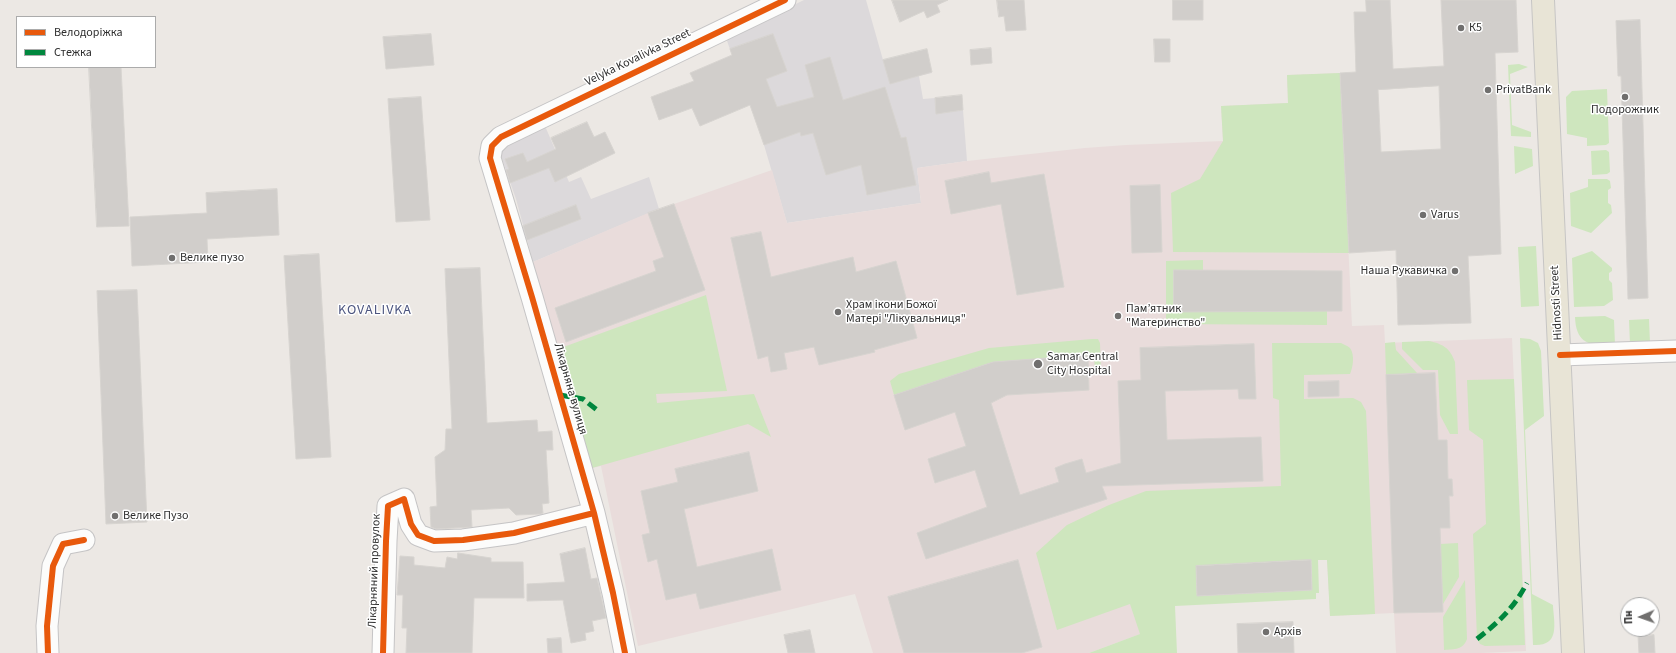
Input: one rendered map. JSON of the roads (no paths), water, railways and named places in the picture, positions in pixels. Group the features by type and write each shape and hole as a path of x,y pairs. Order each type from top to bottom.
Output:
{"main road":[{"name":"Hidnosti Street","path":"1543,0 1573,653"}],"street":[{"name":"Velyka Kovalivka Street","path":"501,137 785,0"},
{"name":"Лікарняна вулиця","path":"501,137 492,146 490,158 532,297 594,513 613,593 624,653"},
{"path":"1560,355 1676,351"},
{"name":"Лікарняний провулок","path":"383,653 388,506 404,499 411,524 418,535 434,541 463,540 514,533 594,513"},
{"path":"48,653 47,626 53,566 64,544 84,540"}],"place":[{"name":"К5","path":"1461,28"},
{"name":"PrivatBank","path":"1488,90"},
{"name":"Подорожник","path":"1625,97"},
{"name":"Varus","path":"1423,215"},
{"name":"Велике пузо","path":"172,258"},
{"name":"Наша Рукавичка","path":"1455,271"},
{"name":"Храм ікони Божої Матері \"Лікувальниця\"","path":"838,312"},
{"name":"Пам’ятник \"Материнство\"","path":"1118,316"},
{"name":"Samar Central City Hospital","path":"1038,364"},
{"name":"Велике Пузо","path":"115,516"},
{"name":"Архів","path":"1266,632"}],"district":[{"name":"KOVALIVKA","path":"375,311"}]}
